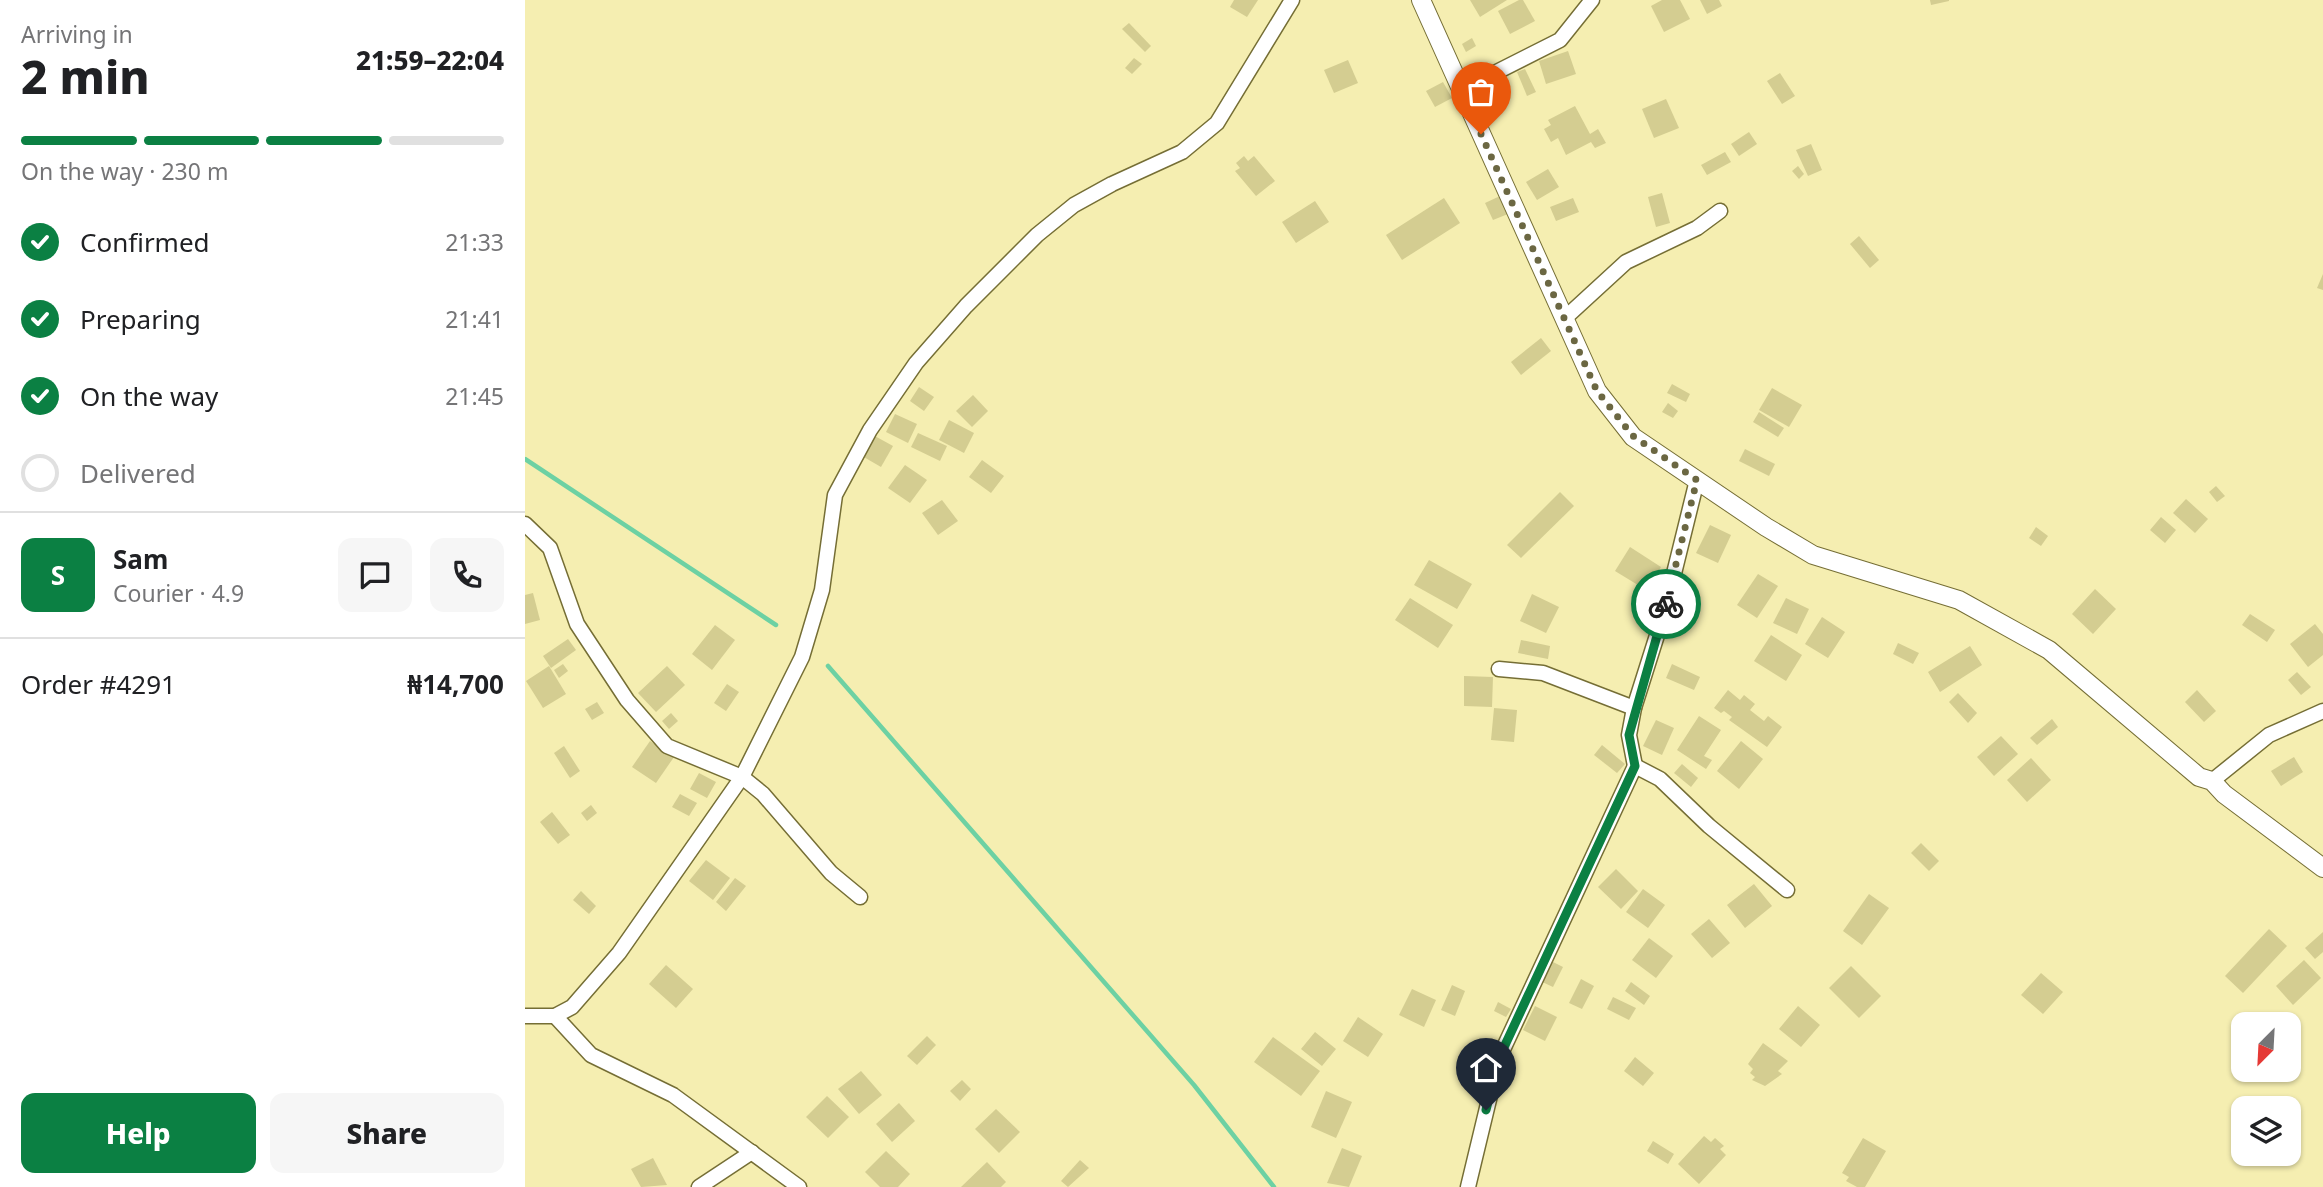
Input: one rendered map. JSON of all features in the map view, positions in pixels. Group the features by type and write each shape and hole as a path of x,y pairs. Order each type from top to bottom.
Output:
{"street":[{"path":"525,1016 555,1016 572,1007 618,953 742,777 802,657 822,590 835,495 870,430 916,363 975,297 1037,235 1074,205 1182,152 1217,123 1292,0"},
{"path":"1422,0 1597,391 1613,415 1633,436 1766,527 1813,555 1959,600 2002,621 2049,649 2199,778 2212,781 2224,794 2323,868"},
{"path":"1461,90 1560,40 1592,0"},
{"path":"1566,318 1626,262 1697,228 1720,211"},
{"path":"1468,1187 1499,1058 1635,766 1629,735 1634,708 1665,610 1697,480"},
{"path":"525,524 550,548 577,624 627,700 667,746 742,777 763,794 831,873 860,897"},
{"path":"1499,669 1543,673 1634,708"},
{"path":"2212,781 2269,735 2323,711"},
{"path":"1635,766 1660,779 1709,826 1787,890"},
{"path":"555,1016 591,1055 673,1096 799,1187"},
{"path":"699,1187 752,1152"}],"building":[{"path":"1234,0 1258,0 1247,17 1230,7"},
{"path":"1470,0 1507,0 1480,17"},
{"path":"1523,0 1535,21 1510,34 1498,11"},
{"path":"1662,0 1680,0 1690,19 1664,32 1651,6"},
{"path":"1700,0 1719,0 1722,6 1707,14"},
{"path":"1930,0 1949,0 1949,1 1931,5"},
{"path":"1129,23 1151,46 1145,52 1122,29"},
{"path":"1472,38 1476,46 1466,52 1462,44"},
{"path":"1568,51 1576,74 1546,84 1539,61"},
{"path":"1134,58 1142,64 1132,74 1125,68"},
{"path":"1348,60 1358,83 1334,93 1324,70"},
{"path":"1525,69 1536,92 1527,96 1517,72"},
{"path":"1780,73 1795,96 1782,104 1767,81"},
{"path":"1443,82 1452,98 1435,107 1426,91"},
{"path":"1666,99 1679,128 1654,138 1642,109"},
{"path":"1575,106 1590,134 1598,129 1606,143 1595,148 1591,142 1566,155 1558,138 1551,142 1544,129 1551,125 1548,120"},
{"path":"1749,132 1757,144 1739,156 1731,144"},
{"path":"1811,144 1822,170 1808,176 1796,150"},
{"path":"1725,152 1731,162 1707,175 1701,165"},
{"path":"1244,156 1248,161 1254,156 1275,181 1256,196 1235,171 1240,168 1236,163"},
{"path":"1798,166 1804,174 1799,179 1792,171"},
{"path":"1548,169 1559,187 1537,200 1526,182"},
{"path":"1662,193 1670,223 1656,227 1648,197"},
{"path":"1500,196 1508,214 1493,220 1485,203"},
{"path":"1444,198 1460,223 1402,260 1386,235"},
{"path":"1573,198 1579,212 1556,221 1550,207"},
{"path":"1315,201 1329,222 1296,243 1282,222"},
{"path":"1859,236 1879,260 1870,268 1850,244"},
{"path":"2323,274 2323,290 2317,288"},
{"path":"1541,338 1551,351 1521,375 1511,362"},
{"path":"1672,384 1690,394 1686,402 1667,393"},
{"path":"919,387 934,397 924,411 910,401"},
{"path":"1772,388 1802,405 1789,427 1759,410"},
{"path":"973,395 988,411 972,427 956,411"},
{"path":"1668,403 1678,411 1673,418 1662,412"},
{"path":"1759,412 1784,428 1778,437 1753,422"},
{"path":"895,414 917,424 908,443 886,432"},
{"path":"949,420 974,433 964,453 939,440"},
{"path":"918,433 947,446 940,461 911,447"},
{"path":"873,435 893,446 881,467 862,456"},
{"path":"1745,449 1775,464 1769,476 1739,461"},
{"path":"982,460 1004,476 991,493 969,477"},
{"path":"905,465 927,480 910,503 888,488"},
{"path":"2216,486 2225,496 2217,502 2209,492"},
{"path":"1560,492 1574,506 1521,558 1507,545"},
{"path":"2186,499 2208,519 2195,533 2173,513"},
{"path":"942,500 958,521 938,535 922,513"},
{"path":"2161,517 2176,530 2165,543 2150,530"},
{"path":"1710,525 1731,535 1718,563 1696,553"},
{"path":"2036,527 2048,536 2041,546 2029,538"},
{"path":"1630,547 1661,567 1646,590 1615,571"},
{"path":"1429,560 1472,584 1457,609 1414,585"},
{"path":"1758,574 1778,586 1757,618 1737,605"},
{"path":"2095,589 2116,609 2093,634 2072,614"},
{"path":"533,593 540,620 525,624 525,595"},
{"path":"1532,594 1559,607 1546,633 1520,621"},
{"path":"1410,598 1453,625 1438,648 1395,620"},
{"path":"1786,598 1809,609 1797,634 1773,623"},
{"path":"2250,614 2275,630 2267,642 2242,625"},
{"path":"1822,617 1845,632 1828,658 1805,644"},
{"path":"2315,624 2323,634 2323,655 2308,667 2290,644"},
{"path":"715,625 735,640 712,670 692,654"},
{"path":"1771,635 1802,655 1786,681 1754,661"},
{"path":"568,639 576,650 551,668 543,656"},
{"path":"1521,640 1550,646 1548,659 1518,653"},
{"path":"1898,643 1919,653 1913,664 1893,654"},
{"path":"1970,646 1982,665 1940,692 1928,672"},
{"path":"563,664 568,671 559,678 554,670"},
{"path":"1672,664 1700,677 1694,690 1666,678"},
{"path":"549,666 566,694 543,708 526,681"},
{"path":"667,666 685,685 656,712 638,693"},
{"path":"2297,672 2311,687 2301,695 2288,680"},
{"path":"1464,676 1493,677 1492,707 1464,706"},
{"path":"727,684 739,692 726,711 714,703"},
{"path":"1728,690 1740,700 1744,695 1755,704 1750,710 1764,721 1768,716 1782,727 1767,747 1729,720 1732,717 1724,711 1721,713 1714,708"},
{"path":"2197,690 2216,711 2204,722 2185,702"},
{"path":"1958,693 1977,713 1968,723 1949,702"},
{"path":"597,702 604,713 592,720 585,709"},
{"path":"1494,708 1517,710 1514,742 1491,740"},
{"path":"671,713 678,721 669,729 662,721"},
{"path":"1699,716 1721,730 1704,756 1712,760 1706,769 1677,750"},
{"path":"2052,719 2058,727 2037,745 2030,738"},
{"path":"1656,720 1674,728 1662,755 1643,746"},
{"path":"2001,736 2018,754 1994,776 1977,757"},
{"path":"650,741 674,757 656,783 632,767"},
{"path":"1741,741 1763,759 1739,789 1717,771"},
{"path":"1602,745 1625,764 1617,773 1594,755"},
{"path":"564,746 580,771 570,778 554,753"},
{"path":"2294,757 2303,772 2281,786 2271,771"},
{"path":"2031,758 2051,780 2027,802 2007,780"},
{"path":"1682,764 1698,778 1691,787 1674,773"},
{"path":"699,773 716,782 707,798 690,789"},
{"path":"680,794 697,803 689,816 672,807"},
{"path":"591,805 597,813 587,821 581,813"},
{"path":"552,812 570,835 558,844 540,822"},
{"path":"1921,843 1939,861 1929,871 1911,853"},
{"path":"706,860 730,878 713,900 689,881"},
{"path":"1616,869 1638,891 1621,909 1598,887"},
{"path":"735,878 746,886 726,911 716,902"},
{"path":"1754,884 1772,906 1745,928 1727,905"},
{"path":"1643,889 1665,905 1648,928 1626,912"},
{"path":"581,891 596,906 589,914 573,900"},
{"path":"1869,894 1889,908 1862,945 1843,931"},
{"path":"1709,919 1730,943 1712,958 1691,934"},
{"path":"2269,929 2287,946 2243,993 2225,976"},
{"path":"2323,932 2323,952 2315,959 2305,948"},
{"path":"1649,938 1673,956 1656,978 1632,960"},
{"path":"1549,960 1563,967 1553,987 1538,980"},
{"path":"2304,960 2321,978 2293,1005 2276,986"},
{"path":"666,965 693,989 676,1008 649,984"},
{"path":"1851,966 1881,996 1859,1018 1829,988"},
{"path":"2041,973 2063,992 2043,1014 2021,995"},
{"path":"1581,979 1594,986 1582,1009 1569,1003"},
{"path":"1631,982 1650,996 1644,1005 1625,991"},
{"path":"1452,985 1465,991 1455,1016 1441,1010"},
{"path":"1412,989 1436,1000 1424,1027 1399,1015"},
{"path":"1613,997 1636,1008 1629,1020 1607,1009"},
{"path":"1498,1002 1511,1009 1506,1017 1494,1011"},
{"path":"1535,1006 1557,1017 1545,1041 1523,1030"},
{"path":"1798,1006 1820,1025 1801,1047 1779,1029"},
{"path":"1358,1017 1383,1034 1368,1057 1343,1041"},
{"path":"1315,1032 1336,1049 1322,1066 1301,1049"},
{"path":"927,1036 936,1045 917,1065 907,1056"},
{"path":"1273,1037 1320,1071 1301,1096 1254,1062"},
{"path":"1763,1043 1788,1061 1778,1071 1782,1074 1765,1086 1752,1080 1755,1077 1750,1073 1753,1069 1748,1064"},
{"path":"1635,1057 1654,1073 1643,1086 1624,1071"},
{"path":"861,1071 882,1095 859,1114 838,1089"},
{"path":"962,1080 971,1089 960,1101 950,1091"},
{"path":"1326,1091 1352,1102 1336,1138 1311,1127"},
{"path":"827,1096 849,1117 828,1138 806,1117"},
{"path":"899,1103 915,1121 892,1142 876,1124"},
{"path":"996,1109 1020,1132 999,1153 975,1129"},
{"path":"1704,1136 1711,1142 1715,1138 1724,1146 1720,1149 1726,1155 1699,1184 1678,1164"},
{"path":"1863,1138 1886,1151 1865,1187 1857,1187 1846,1181 1849,1177 1842,1173"},
{"path":"1653,1141 1674,1154 1668,1164 1647,1151"},
{"path":"1342,1148 1362,1156 1349,1187 1327,1183"},
{"path":"886,1151 910,1174 898,1187 880,1187 865,1172"},
{"path":"653,1158 667,1185 641,1187 631,1169"},
{"path":"1080,1160 1089,1168 1068,1187 1061,1181"},
{"path":"987,1162 1006,1182 1001,1187 961,1187"}],"waterway":[{"path":"525,459 776,625"},
{"path":"828,666 1194,1085 1274,1187"}],"way so far":[{"path":"1481,134 1597,391 1613,415 1633,436 1697,480 1666,604"}],"route":[{"path":"1486,1110 1499,1058 1635,766 1629,735 1634,708 1666,604"}]}
